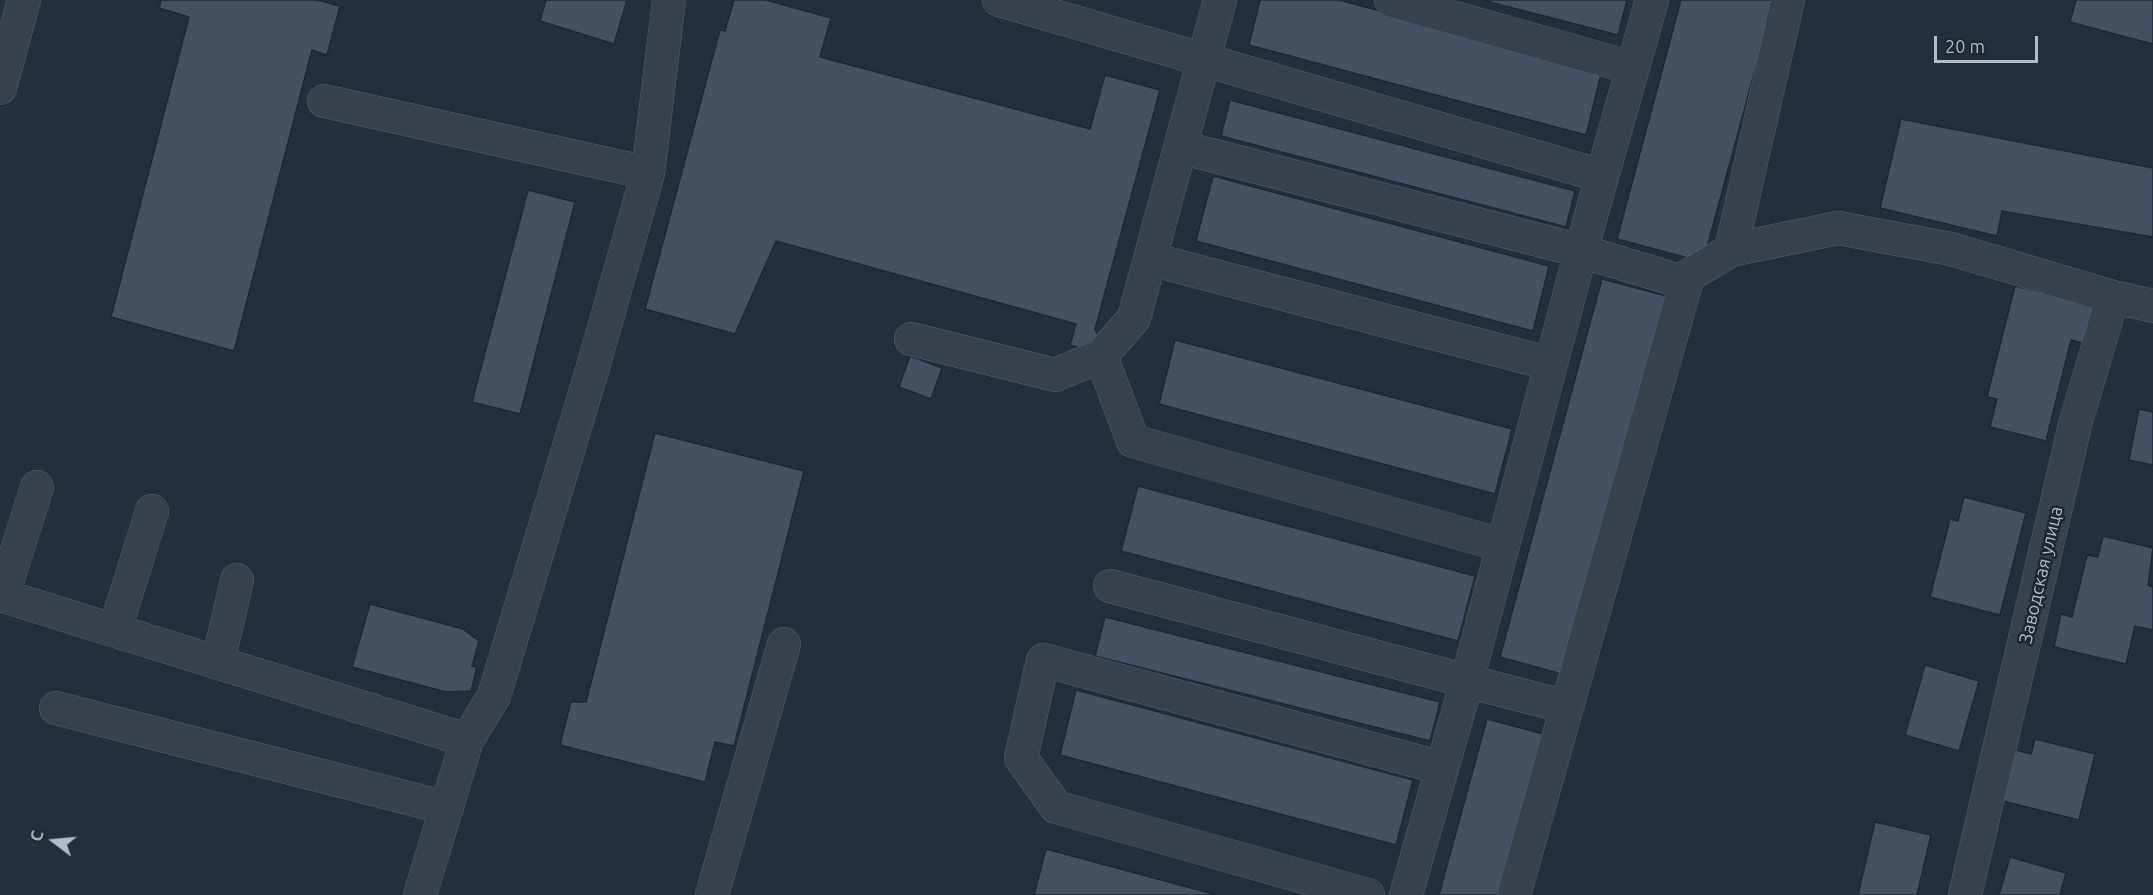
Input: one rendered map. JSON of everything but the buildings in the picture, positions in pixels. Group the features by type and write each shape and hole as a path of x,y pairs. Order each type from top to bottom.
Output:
{"street":[{"path":"0,88 24,0"},
{"path":"420,895 467,740 494,696 593,367 648,174 669,0"},
{"path":"999,0 1602,176"},
{"path":"911,339 1055,375 1101,356 1134,318 1220,0"},
{"path":"1391,0 1633,68"},
{"path":"1406,895 1467,681 1581,251 1652,0"},
{"path":"1731,250 1788,0"},
{"path":"324,101 648,174"},
{"path":"1180,147 1581,251 1686,283"},
{"path":"1514,895 1688,276 1731,250 1838,228 1951,249 2113,297 2153,306"},
{"path":"1150,259 1551,364"},
{"name":"Заводская улица","path":"1965,895 2076,421 2113,297"},
{"path":"1101,356 1132,441 1502,545"},
{"path":"38,487 2,595 467,740"},
{"path":"115,630 152,511"},
{"path":"218,662 237,580"},
{"path":"1110,586 1567,707"},
{"path":"712,895 784,644"},
{"path":"1368,895 1056,807 1021,758 1043,660 1442,768"},
{"path":"56,708 447,808"}]}
